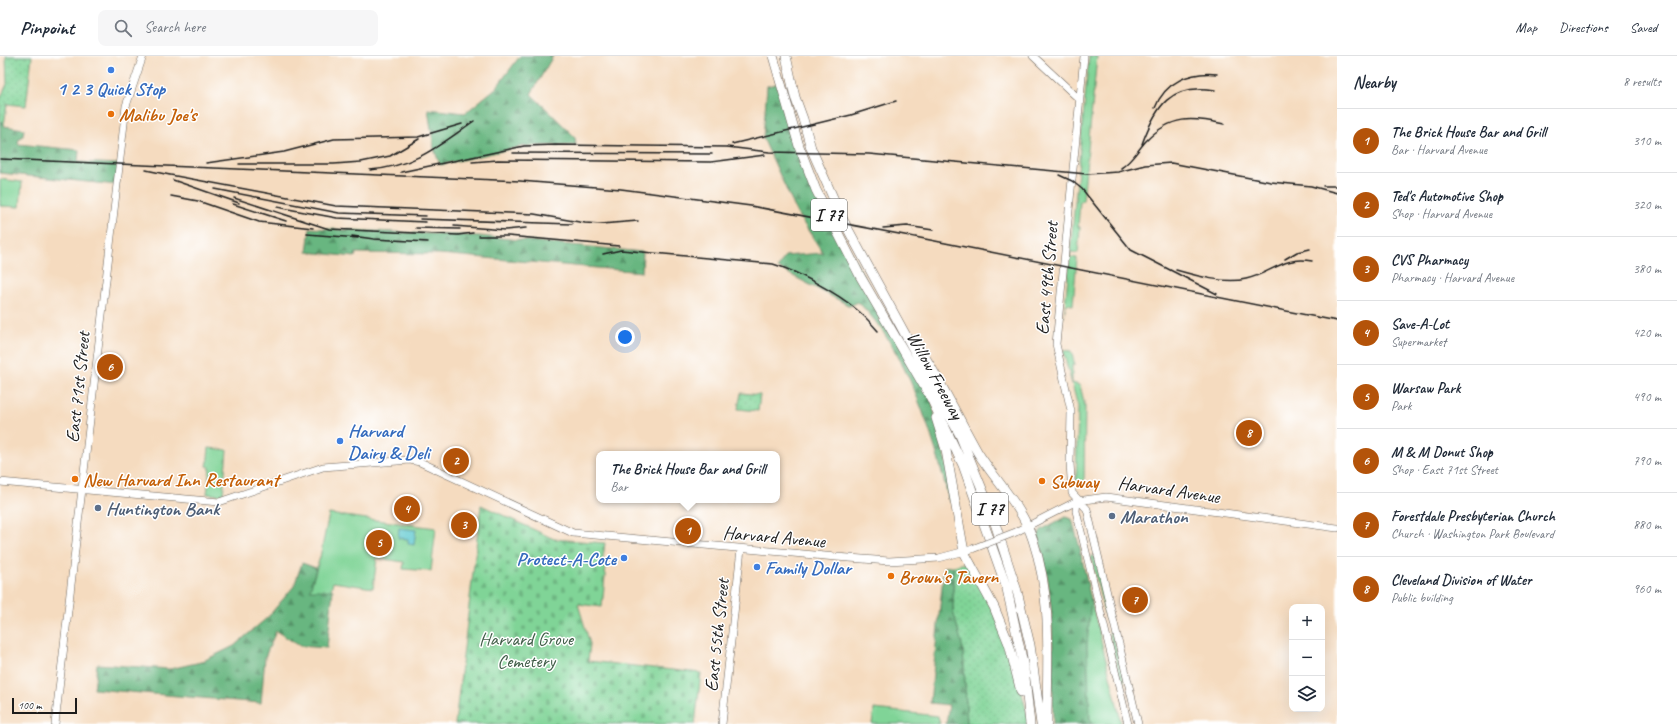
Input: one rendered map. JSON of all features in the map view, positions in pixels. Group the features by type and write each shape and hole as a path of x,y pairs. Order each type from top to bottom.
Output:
{"highway":[{"name":"Willow Freeway","path":"773,56 799,146 816,190 860,276 931,398 963,465 1007,589 1024,668 1030,724"},
{"name":"Willow Freeway","path":"786,56 794,97 803,119 811,148 843,220 896,314 960,435 991,511 1017,591 1028,637 1041,724"},
{"path":"793,56 794,97"},
{"path":"896,314 910,333 932,369 979,453 1027,526 1033,539 1042,571 1049,621 1047,724"},
{"path":"931,398 946,450 968,551 994,607 1009,644 1030,724"}],"main road":[{"name":"East 71st Street","path":"55,724 126,106 143,56"},
{"path":"1033,56 1079,99"},
{"name":"East 49th Street","path":"1077,500 1072,493 1071,411 1056,344 1084,56"},
{"name":"Harvard Avenue","path":"0,482 218,502 323,467 414,461 573,533 741,549 888,560 916,560 968,551 1016,532 1077,500 1096,497 1116,497 1337,528"},
{"path":"1077,500 1076,511 1128,724"},
{"path":"1077,500 1087,509 1138,724"},
{"name":"East 55th Street","path":"722,724 741,549"}],"green space":[{"path":"6,56 32,56 26,106 7,104 4,126 0,120 0,99 7,84"},
{"path":"520,56 553,56 531,94 575,137 576,145 524,146 440,165 434,149 428,109 465,113 496,88"},
{"path":"1089,56 1097,56 1083,201 1080,201 1078,253 1071,252 1070,257 1077,258 1073,305 1066,304 1064,317"},
{"path":"780,83 816,190 931,398 955,500 949,501 936,450 927,423 904,368 890,343 875,321 858,302 850,306 778,268 785,256 823,253 798,215 763,138 767,86"},
{"path":"0,120 4,126 24,129 23,136 19,138 18,144 79,150 78,162 119,164 117,185 0,173"},
{"path":"0,179 22,182 20,207 0,206"},
{"path":"310,228 479,236 643,252 642,272 440,254 356,253 355,257 307,252"},
{"path":"1063,350 1071,351 1075,365 1072,365 1072,383 1080,385 1085,406 1084,485 1076,484 1078,407"},
{"path":"741,393 760,395 758,411 738,409"},
{"path":"209,448 227,450 223,495 207,494 210,467 207,466"},
{"name":"Harvard Grove Cemetery","path":"481,505 554,539 605,543 602,565 606,566 602,607 578,604 590,644 588,661 701,673 695,724 455,724"},
{"path":"329,514 436,528 431,571 403,569 404,562 377,558 373,588 333,582 331,590 310,590 320,557"},
{"path":"1065,517 1072,519 1081,552 1079,554 1081,554 1091,600 1087,645 1090,719 1093,724 1053,724 1053,653 1051,606 1044,559 1038,536 1041,530"},
{"path":"1092,556 1095,556 1110,619 1108,620 1106,620"},
{"path":"969,562 1009,644 1030,724 967,724 963,649 953,612 953,566"},
{"path":"302,563 316,568 311,588 333,590 327,648 300,646 276,631 265,657 261,703 94,689 97,664 170,669 201,662 234,646 268,617 294,586"},
{"path":"953,566 953,611 963,649 967,724 946,724 949,705 930,703 944,567"},
{"path":"1091,600 1121,724 1093,724 1090,719 1087,645"},
{"path":"1112,631 1125,681 1124,682 1121,682 1109,633"},
{"path":"874,709 938,716 940,724 872,724"}],"water":[{"path":"399,528 416,530 414,545 408,544 408,539 398,538"}],"railway":[{"path":"1155,108 1165,91 1180,80 1197,74 1217,74"},
{"path":"1142,144 1147,130 1159,108 1167,100 1176,94 1187,90 1215,90"},
{"path":"732,144 851,115 896,101"},
{"path":"1121,168 1155,133 1164,126 1173,122 1192,119 1224,124"},
{"path":"370,170 386,168 414,159 426,153 474,121"},
{"path":"206,163 284,152 334,139 418,137 462,124"},
{"path":"239,164 334,164 361,162 390,156 419,139"},
{"path":"401,172 524,146 727,147 769,152 869,154 1087,174 1118,172 1145,165 1171,163 1271,182 1311,186 1337,193"},
{"path":"513,153 712,154"},
{"path":"472,162 498,160 711,162 765,155"},
{"path":"0,159 520,181 621,189 751,206 1337,321"},
{"path":"146,170 170,175"},
{"path":"165,174 336,206 534,214 585,223 601,224 638,221"},
{"path":"1059,175 1072,181 1082,189 1131,250 1217,294"},
{"path":"173,180 239,203"},
{"path":"1323,186 1337,186"},
{"path":"215,189 339,213 426,216"},
{"path":"171,196 198,201 259,222 313,228"},
{"path":"234,198 329,229 458,235 473,233"},
{"path":"233,204 286,221"},
{"path":"277,207 337,218 426,222"},
{"path":"420,219 572,224"},
{"path":"454,226 505,230 526,228"},
{"path":"883,228 907,226 933,230"},
{"path":"416,228 460,229"},
{"path":"307,234 358,238"},
{"path":"352,236 374,239 428,242"},
{"path":"479,236 508,236 619,246"},
{"path":"1285,259 1297,252 1310,249"},
{"path":"603,254 621,250 773,264 805,277 838,296 862,314 878,331"},
{"path":"1176,270 1211,279 1229,281 1246,279 1293,261 1312,261"}],"place":[{"name":"1 2 3 Quick Stop","path":"111,70"},
{"name":"Malibu Joe's","path":"111,114"},
{"name":"M & M Donut Shop","path":"110,367"},
{"name":"Cleveland Division of Water","path":"1249,433"},
{"name":"Harvard Dairy & Deli","path":"340,441"},
{"name":"Ted's Automotive Shop","path":"456,461"},
{"name":"New Harvard Inn Restaurant","path":"75,479"},
{"name":"Subway","path":"1042,481"},
{"name":"Huntington Bank","path":"98,508"},
{"name":"Save-A-Lot","path":"407,509"},
{"name":"Marathon","path":"1112,516"},
{"name":"CVS Pharmacy","path":"464,525"},
{"name":"The Brick House Bar and Grill","path":"688,531"},
{"name":"Warsaw Park","path":"379,543"},
{"name":"Protect-A-Cote","path":"624,558"},
{"name":"Family Dollar","path":"757,567"},
{"name":"Brown's Tavern","path":"891,576"},
{"name":"Forestdale Presbyterian Church","path":"1135,600"}]}
